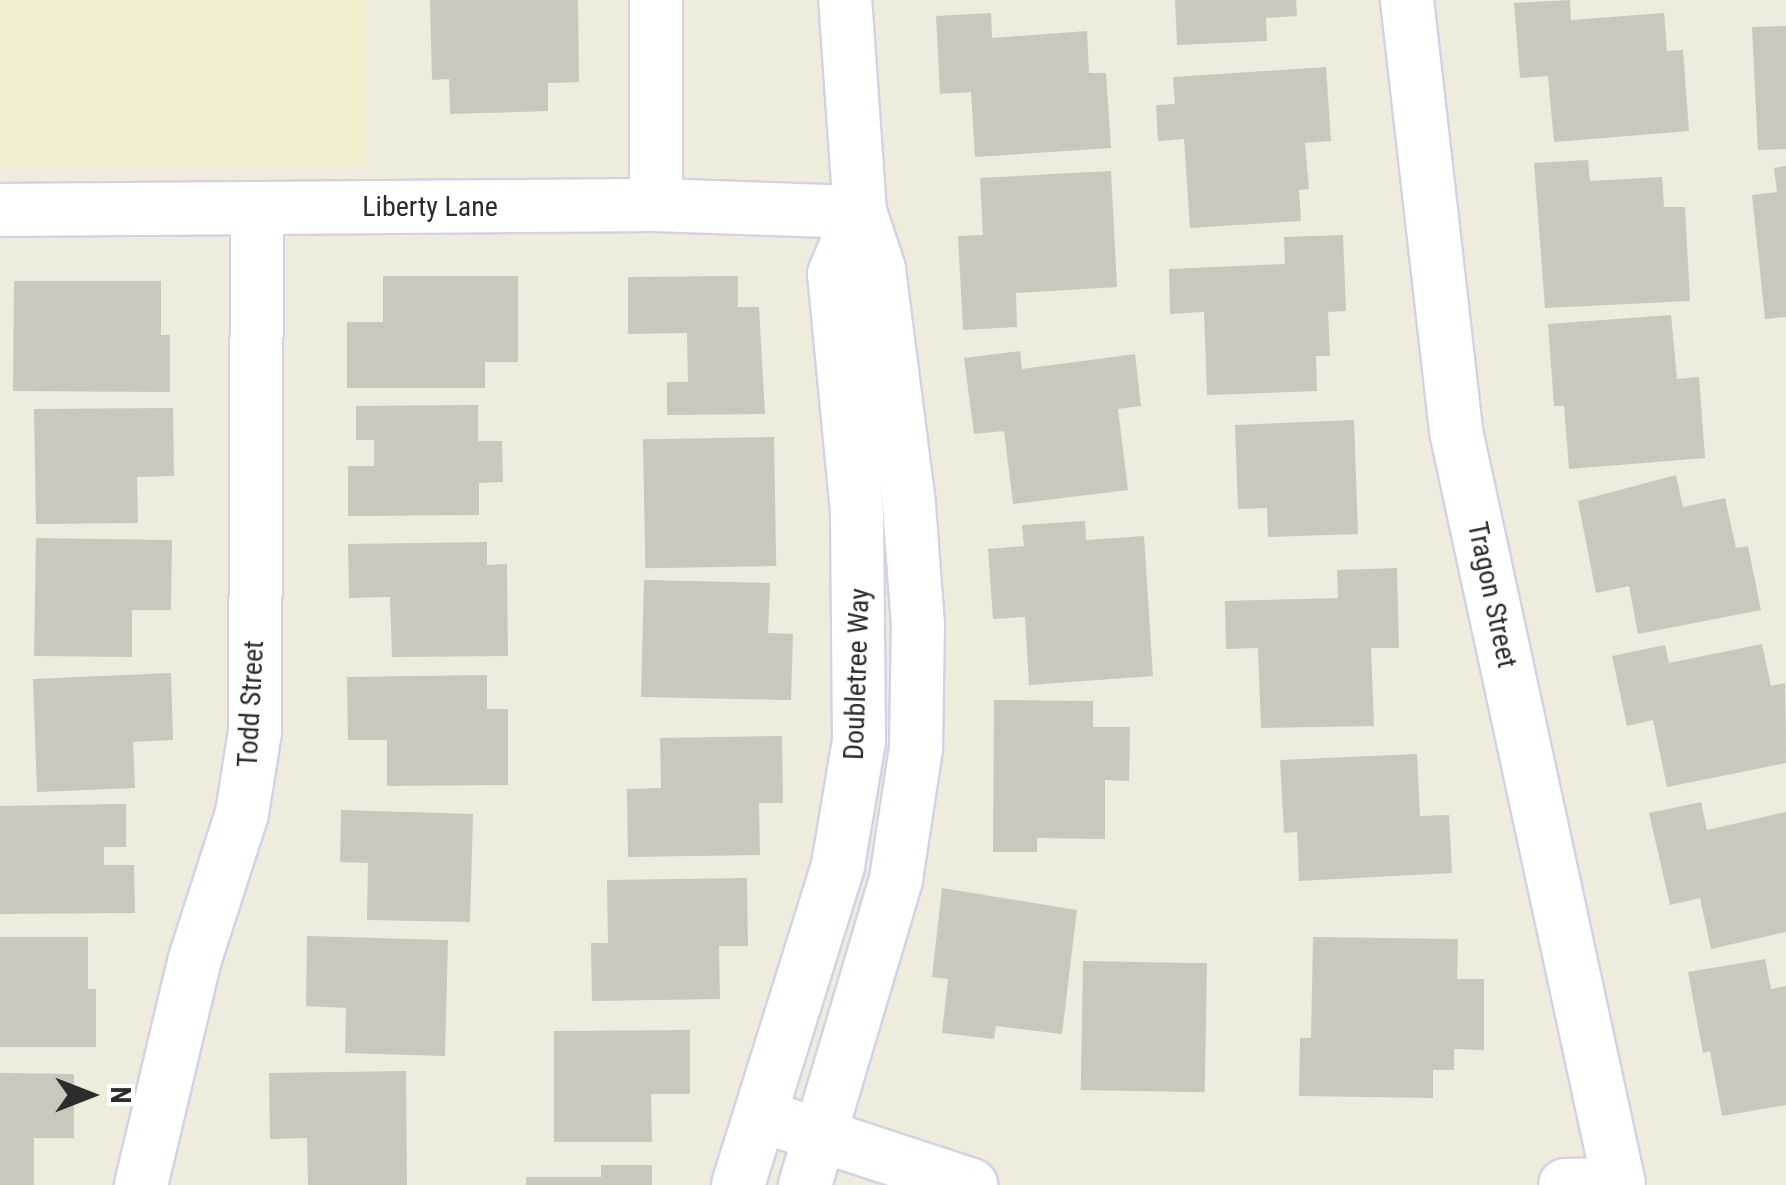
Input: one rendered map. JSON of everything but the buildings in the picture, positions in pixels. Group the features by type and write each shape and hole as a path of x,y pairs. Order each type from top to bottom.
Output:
{"street":[{"path":"656,0 656,205"},
{"name":"Doubletree Way","path":"811,1160 896,879 916,748 918,625 906,484 879,268 860,212 845,0"},
{"name":"Tragon Street","path":"1407,0 1456,431 1619,1184"},
{"name":"Liberty Lane","path":"0,210 656,205 860,212"},
{"name":"Todd Street","path":"141,1185 194,962 242,813 255,732 258,208"},
{"name":"Doubletree Way","path":"738,1185 838,866 859,742 857,512 834,274 860,212"},
{"path":"761,1114 811,1160 971,1185"},
{"path":"1565,1185 1619,1184"}],"shaded area":[{"path":"0,0 365,0 365,166 0,166"}]}
